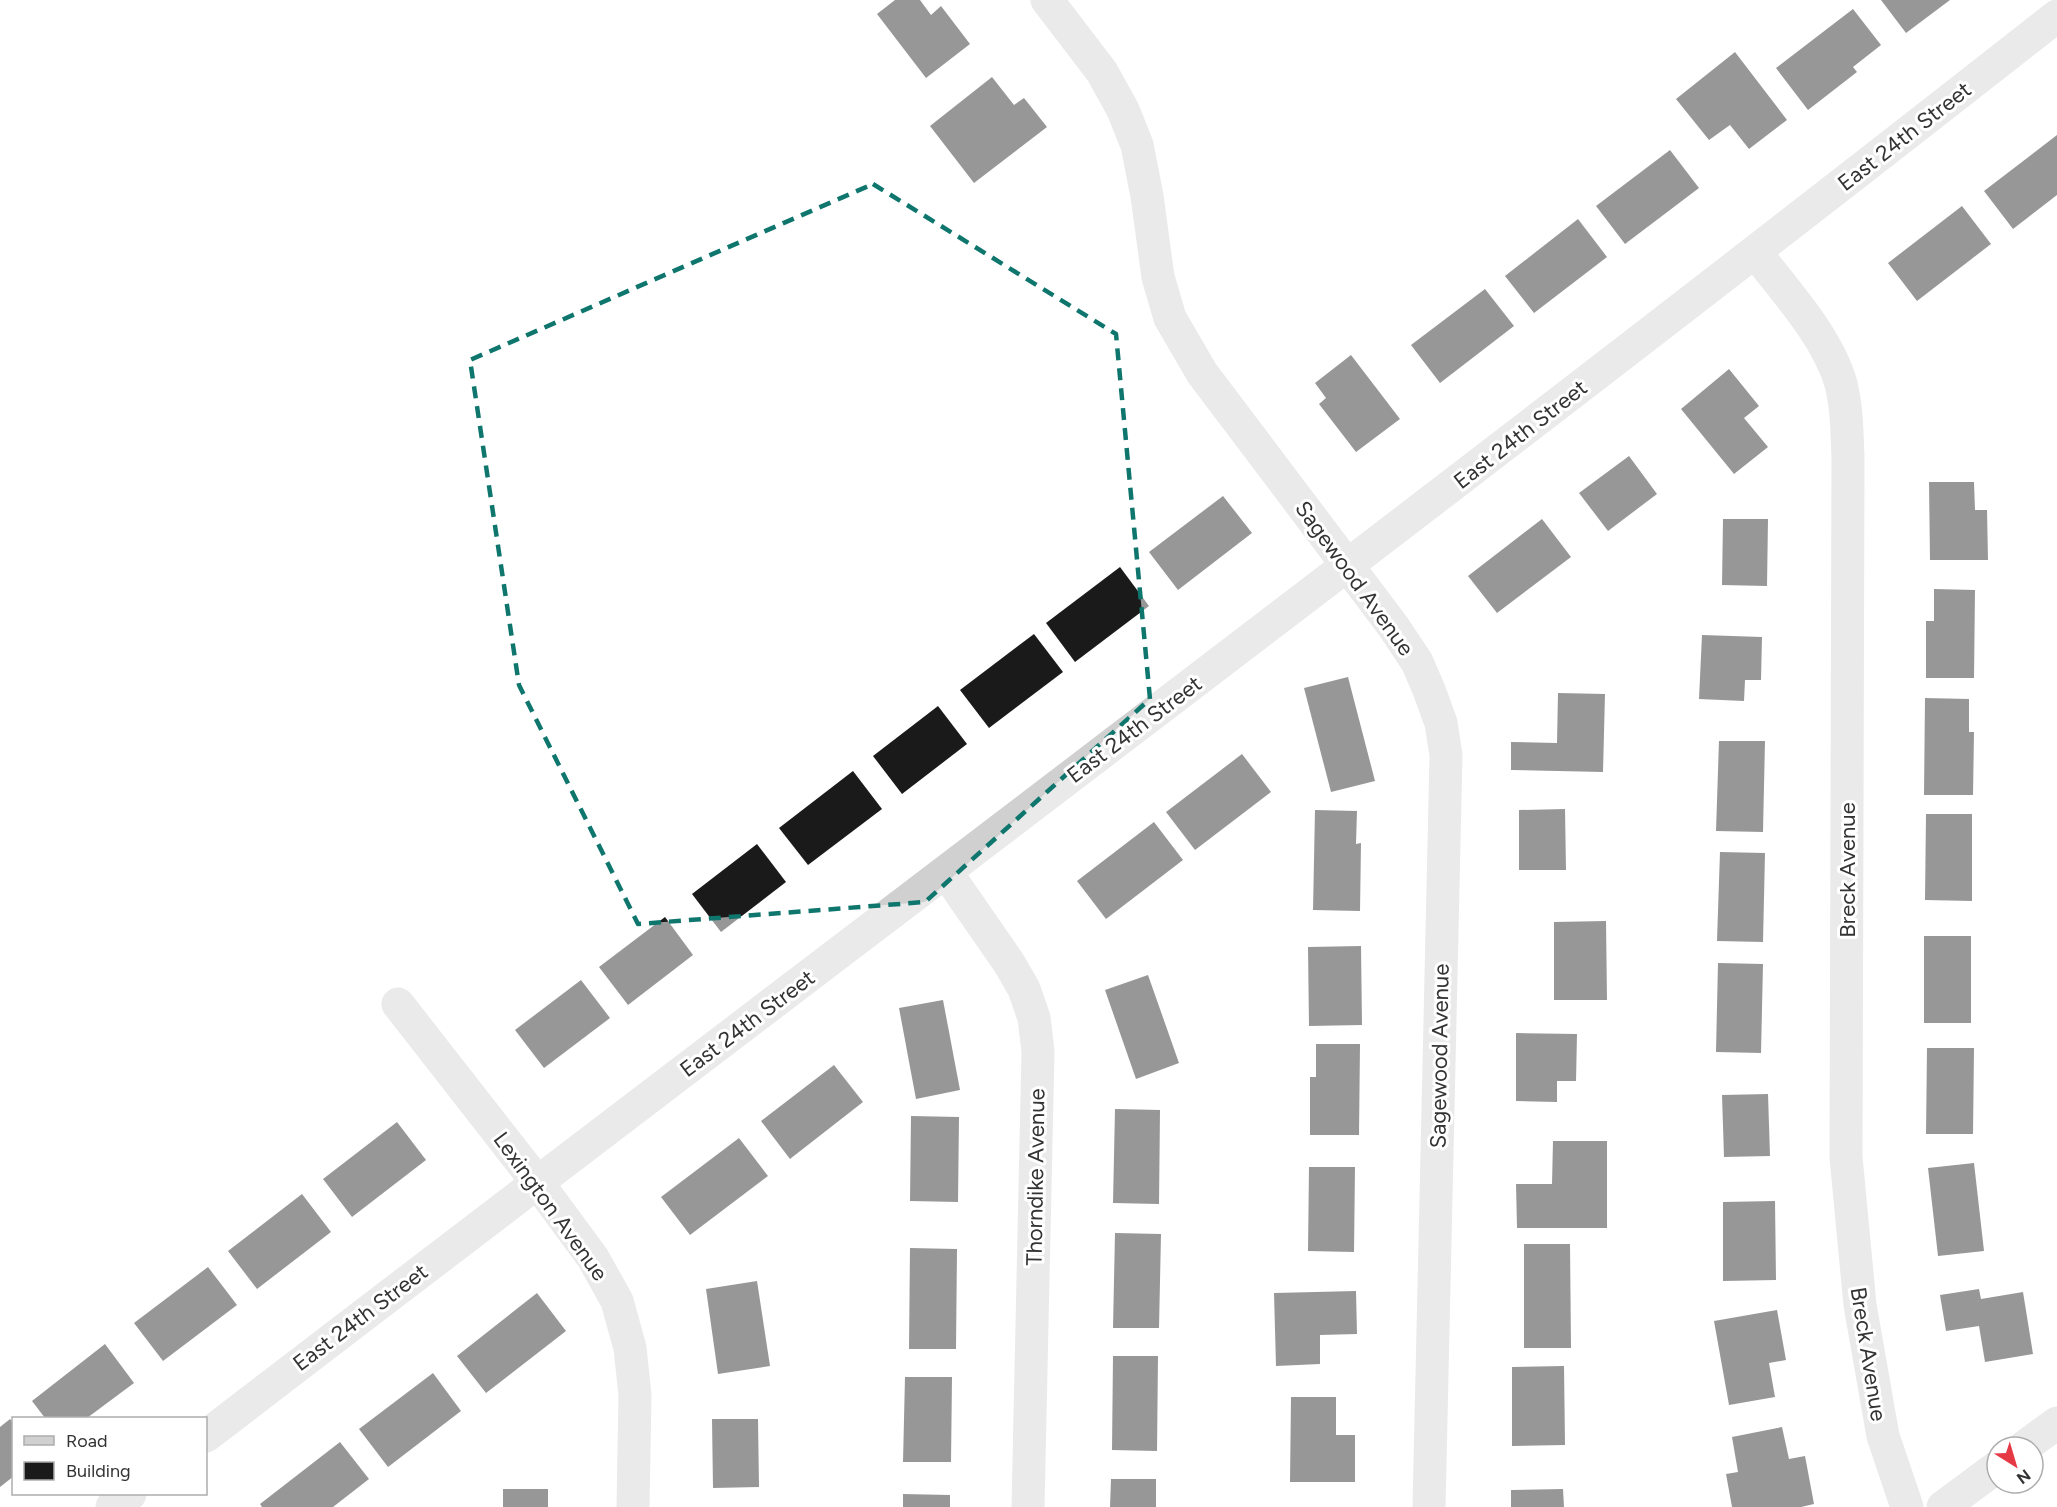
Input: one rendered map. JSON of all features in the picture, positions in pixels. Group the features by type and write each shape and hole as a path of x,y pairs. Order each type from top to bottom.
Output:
{"street":[{"name":"Sagewood Avenue","path":"1047,0 1102,72 1123,110 1137,145 1147,196 1158,277 1170,318 1202,373 1394,626 1417,662 1441,723 1446,755 1429,1507"},
{"name":"East 24th Street","path":"207,1435 1348,567 1756,253 2057,16"},
{"name":"Breck Avenue","path":"1756,253 1823,343 1834,363 1846,406 1848,458 1846,1157 1863,1327 1882,1436 1907,1507"},
{"name":"Thorndike Avenue","path":"946,872 1009,963 1024,990 1034,1018 1038,1051 1028,1507"},
{"name":"Lexington Avenue","path":"398,1004 537,1182 593,1258 617,1301 630,1348 635,1395 633,1507"},
{"path":"2040,1435 2057,1423"},
{"path":"1943,1507 1985,1476"},
{"path":"112,1507 129,1495"}],"highlighted area":[{"path":"873,184 1116,334 1150,699 925,902 638,924 519,685 470,360"}],"building":[{"path":"895,0 920,0 931,15 941,6 970,44 926,78 877,14"},
{"path":"1881,0 1950,0 1906,33"},
{"path":"1853,9 1881,45 1853,67 1857,72 1808,110 1776,68"},
{"path":"1735,52 1787,120 1749,149 1730,125 1709,140 1676,99"},
{"path":"992,77 1014,105 1024,98 1047,127 974,183 930,126"},
{"path":"2057,135 2057,195 2013,229 1984,191"},
{"path":"1670,150 1699,188 1625,244 1596,206"},
{"path":"1962,206 1991,244 1917,301 1888,263"},
{"path":"1578,219 1607,257 1534,313 1505,276"},
{"path":"1485,289 1514,326 1440,383 1411,345"},
{"path":"1351,355 1400,419 1356,452 1319,404 1326,398 1315,383"},
{"path":"1729,369 1759,406 1744,418 1768,447 1734,474 1681,409"},
{"path":"1629,456 1657,494 1608,531 1579,493"},
{"path":"1929,482 1974,482 1975,510 1987,510 1988,560 1930,560"},
{"path":"1223,496 1252,533 1178,590 1149,552"},
{"path":"1542,519 1571,557 1497,613 1468,576"},
{"path":"1723,519 1768,519 1767,586 1722,585"},
{"path":"1120,567 1149,606 1075,662 1046,623"},
{"path":"1934,589 1975,590 1974,678 1926,678 1926,621 1934,621"},
{"path":"1034,634 1063,672 989,728 960,690"},
{"path":"1702,635 1762,637 1761,680 1745,680 1744,701 1699,699"},
{"path":"1348,677 1375,781 1331,792 1304,688"},
{"path":"1558,693 1605,694 1603,772 1511,770 1511,742 1557,743"},
{"path":"1925,698 1969,699 1969,732 1974,732 1973,795 1924,795"},
{"path":"938,706 967,744 902,794 873,756"},
{"path":"1719,741 1765,741 1763,832 1716,831"},
{"path":"1242,754 1271,792 1195,850 1166,812"},
{"path":"853,771 882,809 808,865 779,828"},
{"path":"1565,809 1566,870 1519,870 1519,810"},
{"path":"1315,810 1357,811 1356,844 1361,843 1360,911 1313,910"},
{"path":"1926,814 1972,814 1972,901 1925,900"},
{"path":"1154,822 1183,860 1106,919 1077,881"},
{"path":"757,844 786,882 721,932 692,894"},
{"path":"1720,852 1765,853 1763,942 1717,941"},
{"path":"665,917 693,955 628,1005 599,967"},
{"path":"1606,921 1607,1000 1554,1000 1554,922"},
{"path":"1924,936 1971,936 1971,1023 1924,1023"},
{"path":"1361,946 1362,1025 1309,1026 1308,947"},
{"path":"1718,963 1763,964 1761,1053 1716,1052"},
{"path":"1148,975 1179,1063 1136,1079 1105,990"},
{"path":"581,980 610,1018 544,1068 515,1030"},
{"path":"943,1000 960,1090 916,1099 899,1008"},
{"path":"1516,1033 1577,1034 1576,1081 1557,1081 1557,1102 1516,1101"},
{"path":"1316,1044 1360,1044 1359,1135 1310,1135 1310,1077 1316,1077"},
{"path":"1927,1048 1974,1048 1973,1134 1926,1134"},
{"path":"834,1065 863,1102 790,1159 761,1121"},
{"path":"1768,1094 1770,1156 1724,1157 1722,1095"},
{"path":"1115,1109 1160,1110 1159,1204 1113,1203"},
{"path":"911,1116 959,1117 958,1202 910,1201"},
{"path":"397,1122 426,1160 352,1217 323,1179"},
{"path":"739,1138 768,1176 690,1235 661,1197"},
{"path":"1553,1141 1607,1141 1607,1228 1517,1228 1516,1184 1552,1184"},
{"path":"1974,1163 1984,1251 1938,1256 1928,1168"},
{"path":"1309,1167 1355,1167 1354,1252 1308,1251"},
{"path":"302,1194 331,1232 257,1289 228,1251"},
{"path":"1775,1201 1776,1280 1723,1281 1723,1202"},
{"path":"1115,1233 1161,1234 1159,1328 1113,1328"},
{"path":"1524,1244 1570,1244 1571,1348 1524,1348"},
{"path":"910,1248 957,1249 956,1349 909,1349"},
{"path":"208,1267 237,1305 163,1361 134,1323"},
{"path":"757,1281 770,1366 718,1374 706,1289"},
{"path":"1979,1289 1981,1299 2023,1292 2033,1354 1985,1362 1979,1326 1946,1331 1940,1295"},
{"path":"1356,1291 1357,1334 1320,1335 1320,1364 1276,1366 1274,1293"},
{"path":"537,1293 566,1331 486,1393 457,1356"},
{"path":"1777,1310 1786,1360 1769,1363 1775,1397 1729,1405 1714,1321"},
{"path":"105,1344 134,1383 88,1417 44,1417 32,1401"},
{"path":"1113,1356 1158,1356 1157,1451 1112,1450"},
{"path":"1564,1366 1565,1445 1512,1446 1512,1367"},
{"path":"433,1373 461,1411 388,1467 359,1429"},
{"path":"905,1377 952,1377 951,1462 903,1462"},
{"path":"1291,1397 1336,1397 1336,1435 1355,1435 1355,1482 1290,1482"},
{"path":"10,1419 12,1422 12,1478 0,1487 0,1427"},
{"path":"712,1419 758,1419 759,1487 713,1488"},
{"path":"1782,1427 1789,1459 1805,1456 1814,1504 1801,1507 1732,1507 1726,1474 1738,1472 1732,1437"},
{"path":"340,1442 369,1479 333,1507 262,1507 260,1504"},
{"path":"1111,1479 1156,1479 1156,1507 1110,1507"},
{"path":"503,1489 548,1489 548,1507 503,1507"},
{"path":"1563,1489 1564,1507 1511,1507 1511,1490"},
{"path":"903,1494 950,1495 950,1507 903,1507"}]}
